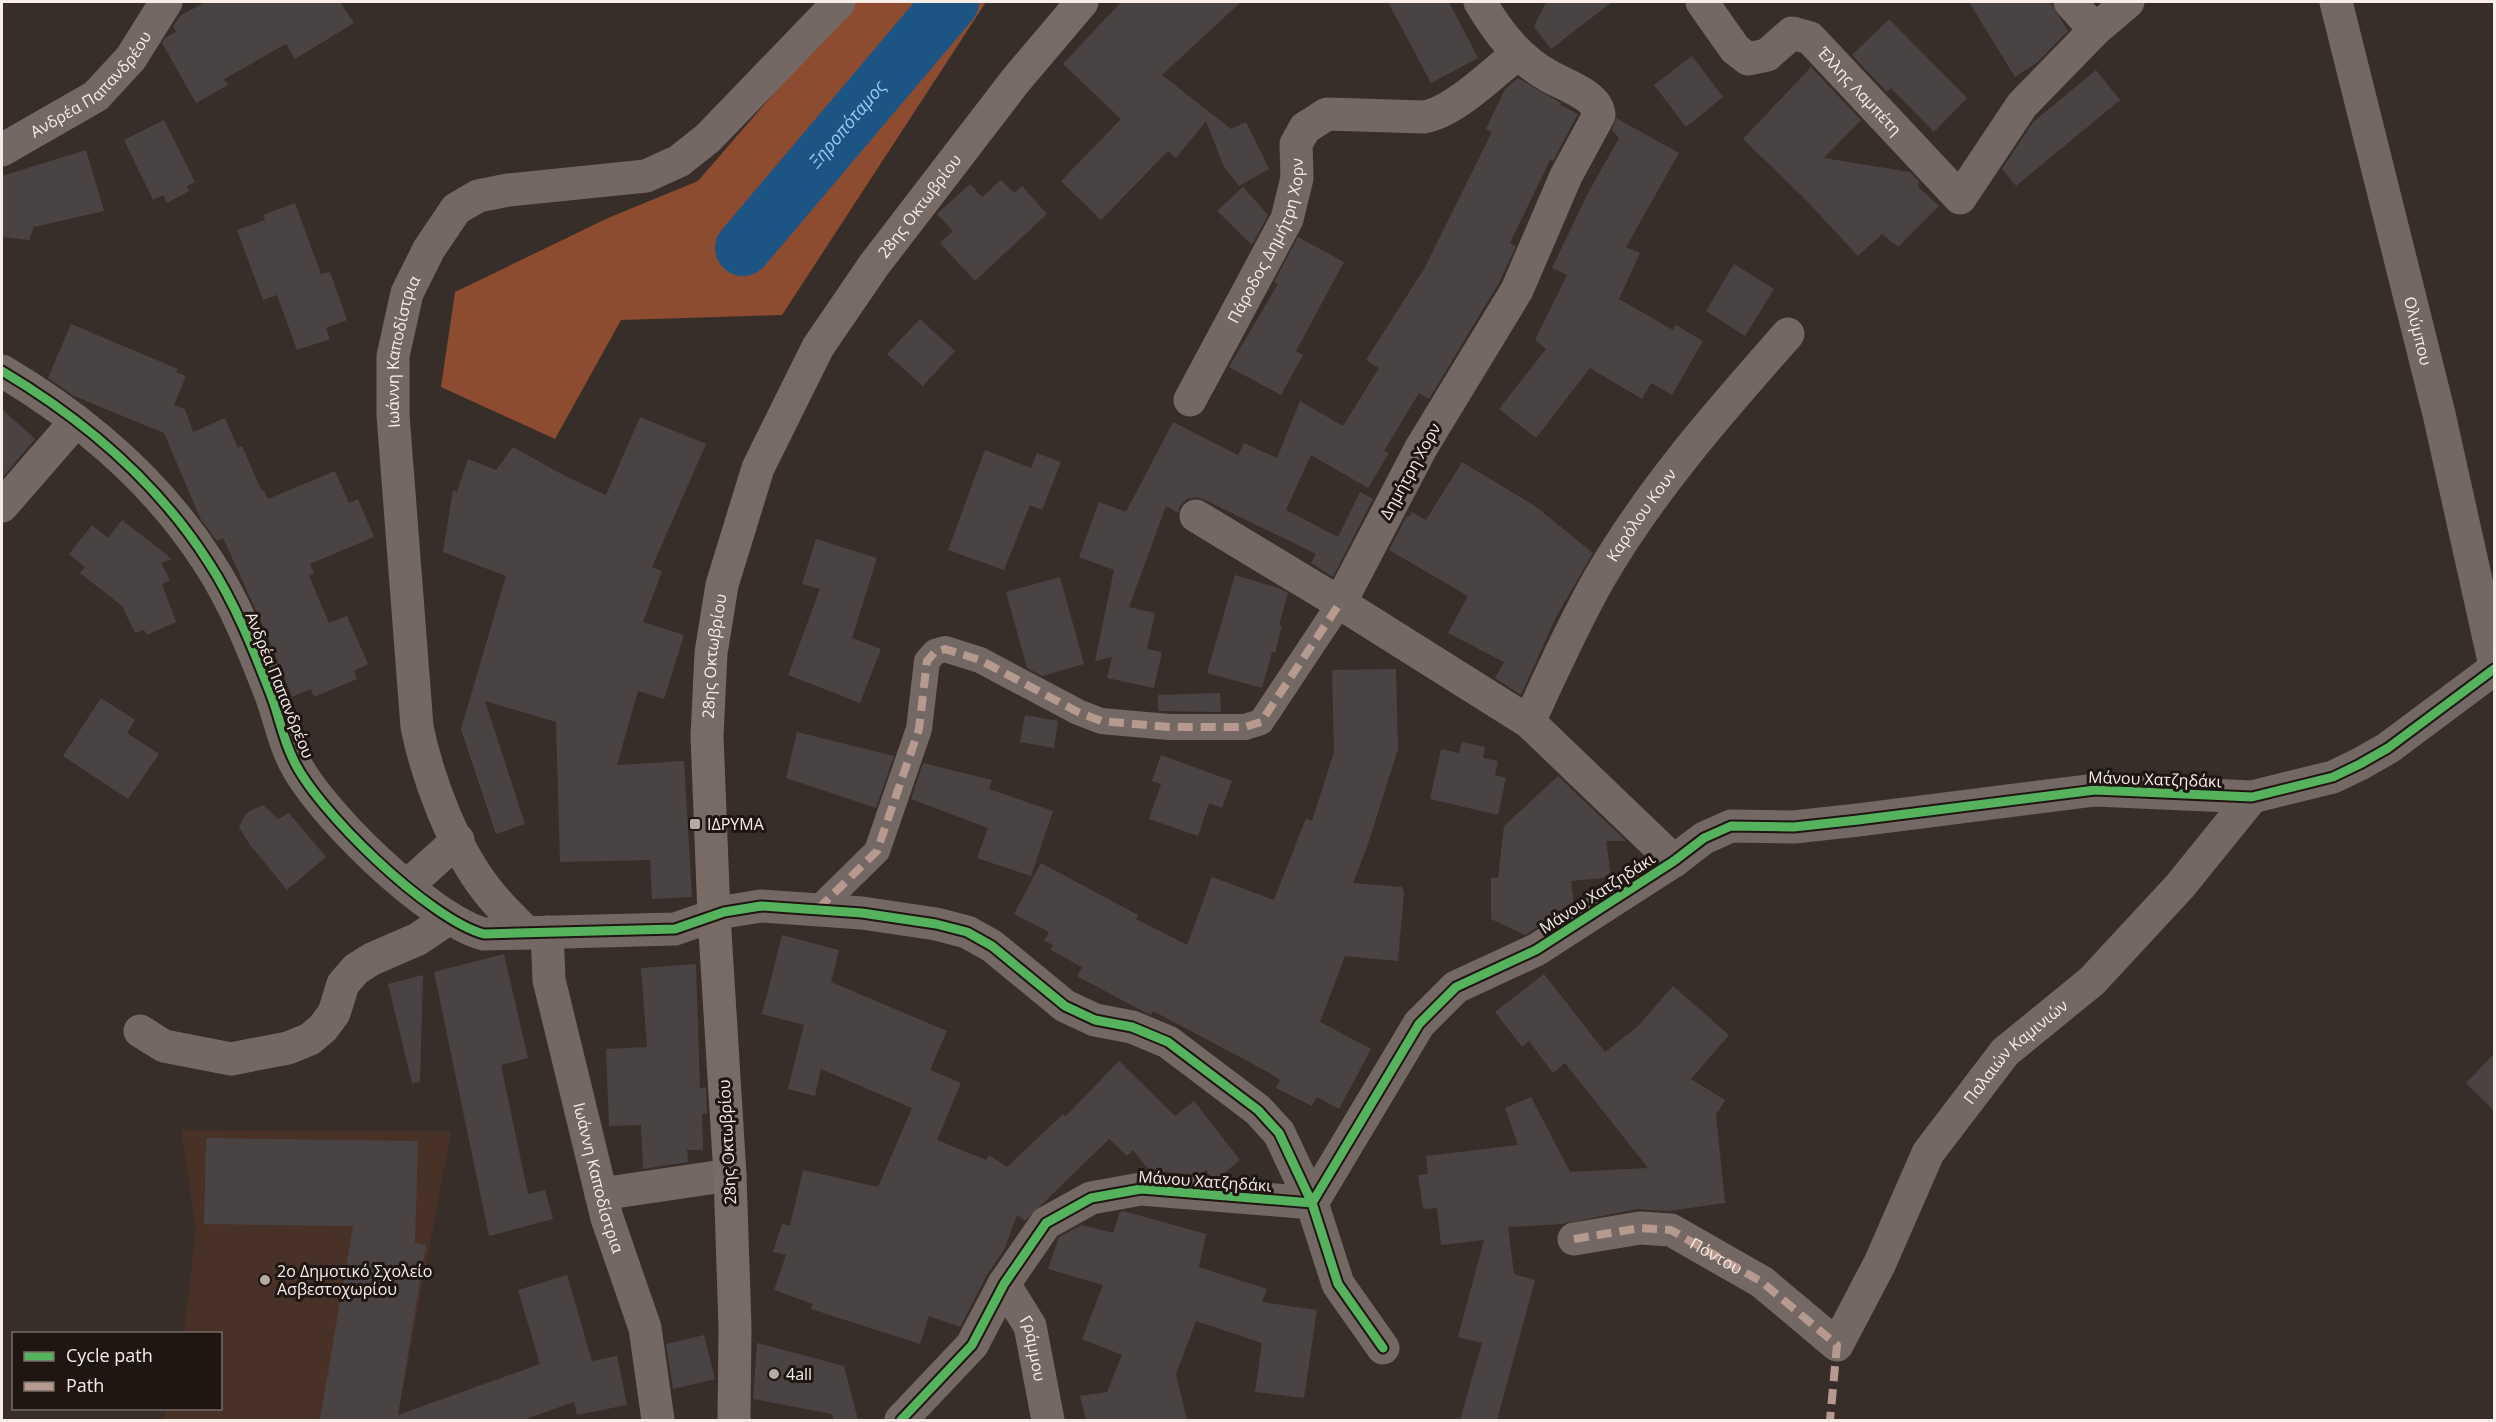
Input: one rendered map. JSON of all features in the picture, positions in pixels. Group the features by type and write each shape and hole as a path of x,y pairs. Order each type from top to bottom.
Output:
{"main road":[{"name":"28ης Οκτωβρίου","path":"734,1420 735,1327 730,1175 706,736 709,670 722,585 758,468 806,369 844,306 1016,80 1082,2"}],"street":[{"name":"Ανδρέα Παπανδρέου","path":"2,150 96,96 131,58 166,2"},
{"name":"Ιωάννη Καποδίστρια","path":"658,1420 645,1328 611,1234 537,933 488,891 458,840 428,771 415,713 393,415 393,356 407,293 429,249 456,209 478,196 508,190 646,176 679,161 708,138 839,2"},
{"name":"Δημήτρη Χορν","path":"1340,603 1421,448 1517,290 1566,176 1597,120 1598,107 1594,102 1547,75 1517,54 1480,2"},
{"name":"Έλλης Λαμπέτη","path":"1702,2 1735,49 1748,59 1767,55 1792,33 1810,38 1960,198 2012,116 2095,30"},
{"path":"2070,2 2095,30 2128,2"},
{"name":"Ολύμπου","path":"2336,2 2439,414 2494,661"},
{"name":"Πάροδος Δημήτρη Χορν","path":"1190,400 1287,219 1297,178 1296,144 1311,122 1327,114 1367,113 1423,117 1434,115 1453,104 1517,54"},
{"name":"Καρόλου Κουν","path":"1529,722 1600,578 1657,491 1715,416 1788,334"},
{"name":"Ανδρέα Παπανδρέου","path":"2,371 76,421 120,458 159,497 210,564 236,613 272,697 293,759 304,779 336,817 407,886 449,918 484,934 675,929 714,915 761,906 818,909 936,924 967,933 992,946 1065,1006 1095,1020 1132,1027 1168,1042 1226,1084 1279,1133 1312,1203 1338,1284 1383,1347"},
{"path":"2,506 76,421"},
{"path":"1196,516 1529,722 1674,861"},
{"path":"818,909 877,851 919,729 927,661 936,652 945,649 980,660 1078,712 1101,721 1169,727 1245,727 1261,722 1340,603"},
{"name":"Μάνου Χατζηδάκι","path":"901,1420 972,1345 1004,1284 1046,1223 1091,1198 1141,1189 1312,1203 1419,1024 1456,987 1536,950 1674,861 1704,838 1731,826 1794,827 2095,790 2252,797 2333,777 2360,764 2388,748 2494,669"},
{"name":"Παλαιών Καμινιών","path":"1837,1345 1880,1263 1928,1154 1970,1098 2005,1052 2092,981 2180,886 2252,797"},
{"path":"407,886 458,840"},
{"path":"140,1031 164,1046 231,1059 288,1048 310,1039 324,1028 334,1013 343,984 356,969 372,959 418,939 449,918"},
{"path":"601,1194 730,1175"},
{"name":"Πόντου","path":"1574,1239 1640,1228 1671,1230 1762,1282 1837,1345"},
{"name":"Γράμμου","path":"1004,1284 1030,1326 1048,1420"}],"shaded area":[{"path":"853,2 986,2 782,315 621,320 555,439 441,387 455,292 608,218 698,181"},
{"name":"2ο Δημοτικό Σχολείο Ασβεστοχωρίου","path":"181,1130 451,1131 397,1420 163,1420 166,1410 222,1410 222,1332 184,1332 196,1228"}],"building":[{"path":"205,2 340,2 354,23 295,59 286,44 224,79 228,85 196,103 162,43 166,37 176,32 173,27 180,16"},
{"path":"1121,2 1241,2 1162,75 1231,129 1246,122 1269,169 1239,186 1224,167 1206,121 1176,158 1168,151 1101,220 1061,181 1121,119 1063,64"},
{"path":"1388,2 1449,2 1478,58 1431,83"},
{"path":"1546,2 1612,2 1551,49 1534,27"},
{"path":"1969,2 2050,2 2068,31 2038,62 2015,77"},
{"path":"1889,19 1967,98 1934,132 1891,88 1887,92 1852,55"},
{"path":"1692,56 1723,97 1686,127 1654,85"},
{"path":"1811,67 1861,120 1824,158 1910,172 1919,181 1918,187 1939,206 1898,247 1882,234 1858,256 1806,200 1743,139"},
{"path":"2096,70 2120,100 2016,186 2002,169 2033,122"},
{"path":"1518,78 1578,114 1553,161 1550,160 1510,243 1516,246 1500,281 1429,399 1419,393 1384,451 1389,453 1368,488 1311,455 1286,510 1338,537 1360,492 1373,499 1333,577 1311,563 1316,554 1205,500 1197,497 1187,499 1180,506 1178,513 1166,506 1129,607 1155,613 1147,649 1162,652 1154,688 1107,678 1112,657 1095,661 1114,570 1079,557 1099,502 1126,512 1173,422 1238,455 1244,443 1277,458 1300,401 1343,426 1379,368 1366,360 1424,269 1492,132 1486,129 1505,89"},
{"path":"1616,118 1679,153 1626,247 1640,253 1619,299 1673,330 1676,325 1703,341 1672,395 1651,383 1642,399 1590,368 1536,438 1499,409 1546,349 1535,340 1567,275 1552,268 1587,195 1619,138 1612,130"},
{"path":"164,120 195,182 187,186 189,191 167,203 163,195 153,200 124,140"},
{"path":"86,150 104,211 34,227 29,240 2,237 2,176"},
{"path":"1001,180 1014,193 1022,186 1047,214 975,281 940,243 953,231 937,214 970,184 982,197"},
{"path":"1243,187 1268,215 1252,245 1217,211"},
{"path":"295,203 321,274 330,272 347,320 326,328 330,339 297,350 277,295 263,300 237,230 265,220 263,215"},
{"path":"1298,237 1344,262 1296,351 1303,355 1281,395 1229,367 1278,284 1274,282"},
{"path":"1734,264 1774,289 1745,336 1706,311"},
{"path":"920,319 955,351 923,386 887,354"},
{"path":"71,324 178,369 176,372 186,376 174,405 185,409 193,432 225,418 238,448 242,446 262,492 264,490 268,499 335,471 349,503 358,499 374,537 310,564 314,574 309,576 329,623 347,616 368,664 354,671 357,679 314,697 311,689 292,697 268,637 223,538 217,541 200,518 164,433 74,396 48,378"},
{"path":"2,409 35,439 2,478"},
{"path":"640,417 706,444 652,567 662,571 643,622 684,635 664,699 638,691 617,765 684,761 692,897 652,899 650,860 560,862 556,722 485,701 525,824 496,834 461,729 506,576 443,552 453,490 457,492 468,459 496,470 513,447 565,476 606,495"},
{"path":"985,450 1031,468 1037,453 1061,462 1042,510 1030,505 1004,570 948,550"},
{"path":"1462,462 1535,506 1593,553 1556,617 1521,695 1495,678 1504,662 1448,633 1468,596 1389,550 1407,516 1409,517 1412,512 1426,520"},
{"path":"122,520 172,559 161,563 170,580 162,584 176,622 147,635 144,630 135,633 122,606 80,573 85,567 69,554 92,525 108,538"},
{"path":"816,539 877,558 852,638 881,649 860,703 788,675 820,589 802,584"},
{"path":"1235,575 1288,593 1279,625 1282,625 1275,653 1272,652 1262,688 1207,673"},
{"path":"1060,577 1084,664 1042,676 1027,668 1006,592"},
{"path":"1396,669 1398,749 1368,844 1353,883 1402,887 1404,893 1398,961 1345,956 1320,1022 1371,1049 1339,1109 1317,1097 1312,1106 1276,1088 1280,1080 1268,1072 1153,1011 1151,1015 1144,1012 1077,976 1082,967 1051,950 1053,945 1044,941 1049,932 1014,914 1041,863 1138,915 1136,919 1187,945 1212,877 1274,900 1306,818 1312,821 1334,752 1332,670"},
{"path":"1220,693 1221,712 1158,711 1158,695"},
{"path":"101,698 135,720 127,733 159,754 128,799 63,756"},
{"path":"1025,715 1058,721 1054,748 1020,742"},
{"path":"797,732 894,756 876,808 786,778"},
{"path":"1462,742 1485,747 1483,758 1498,761 1495,775 1506,778 1498,815 1430,799 1441,749 1459,753"},
{"path":"1161,755 1232,781 1222,808 1209,803 1198,836 1149,819 1161,784 1152,781"},
{"path":"923,763 992,780 989,789 1053,811 1031,876 977,858 988,828 911,799"},
{"path":"1558,776 1626,841 1606,841 1611,877 1571,881 1574,903 1525,935 1491,919 1491,878 1498,878 1504,826"},
{"path":"263,805 278,819 289,813 326,857 287,890 250,845 239,827 246,813"},
{"path":"782,935 839,950 831,982 947,1031 930,1070 961,1083 937,1140 986,1160 989,1155 1007,1167 1063,1114 1065,1117 1119,1061 1175,1116 1194,1101 1240,1160 1219,1177 1210,1176 1206,1170 1200,1175 1150,1171 1133,1150 1127,1156 1109,1139 1025,1221 1017,1215 1004,1250 987,1275 960,1327 929,1316 920,1344 811,1309 813,1304 774,1290 786,1255 773,1252 782,1224 790,1226 803,1170 878,1187 912,1108 821,1069 815,1096 788,1089 804,1025 762,1014"},
{"path":"504,954 528,1058 501,1065 528,1194 545,1190 553,1219 489,1236 434,972"},
{"path":"696,964 700,1088 706,1087 707,1114 702,1114 703,1150 687,1150 688,1162 643,1169 641,1125 609,1126 606,1049 647,1047 641,968"},
{"path":"1544,974 1605,1052 1637,1027 1673,986 1729,1035 1691,1079 1725,1100 1716,1115 1725,1203 1668,1211 1637,1209 1563,1224 1508,1227 1514,1274 1535,1280 1497,1420 1460,1420 1482,1343 1458,1337 1484,1240 1441,1245 1437,1208 1423,1209 1418,1175 1428,1174 1426,1156 1518,1145 1505,1108 1531,1097 1570,1172 1648,1168 1565,1063 1553,1073 1529,1041 1522,1047 1495,1012"},
{"path":"423,975 420,1082 412,1083 388,984"},
{"path":"2494,1054 2494,1111 2466,1083"},
{"path":"206,1138 418,1141 415,1243 426,1245 398,1415 540,1364 518,1290 567,1275 592,1361 617,1356 627,1405 577,1415 574,1402 523,1420 320,1420 353,1226 204,1224"},
{"path":"1120,1212 1206,1234 1199,1267 1267,1289 1262,1302 1317,1310 1304,1398 1255,1392 1262,1343 1196,1321 1176,1374 1187,1420 1086,1420 1080,1396 1107,1392 1122,1355 1082,1339 1103,1285 1048,1269 1059,1237 1082,1225 1113,1233"},
{"path":"704,1335 715,1379 673,1389 666,1344"},
{"path":"757,1343 844,1366 858,1420 834,1420 832,1414 753,1399"}],"waterway":[{"name":"Ξηροπόταμος","path":"743,248 951,2"}],"marked path":[{"path":"818,909 877,851 919,729 927,661 935,652 945,649 980,660 1078,712 1101,721 1169,727 1245,727 1261,722 1340,603"},
{"path":"1574,1239 1640,1228 1671,1230 1762,1282 1837,1345 1830,1420"}],"cycle path":[{"path":"2,371 90,432 117,455 167,506 209,563 227,594 265,678 293,759 306,781 349,833 406,886 435,908 461,925 484,934 675,929 724,912 761,906 862,913 936,924 967,932 992,946 1065,1006 1095,1020 1132,1027 1168,1042 1258,1110 1279,1133 1312,1203 1338,1284 1383,1348"},
{"path":"901,1420 972,1345 1004,1284 1046,1223 1091,1198 1141,1189 1312,1203 1419,1024 1456,987 1536,950 1674,861 1704,838 1731,826 1794,827 2095,790 2252,797 2333,777 2360,764 2388,748 2494,669"}],"place":[{"name":"ΙΔΡΥΜΑ","path":"695,824"},
{"name":"2ο Δημοτικό Σχολείο Ασβεστοχωρίου","path":"265,1280"},
{"name":"4all","path":"774,1374"}]}
